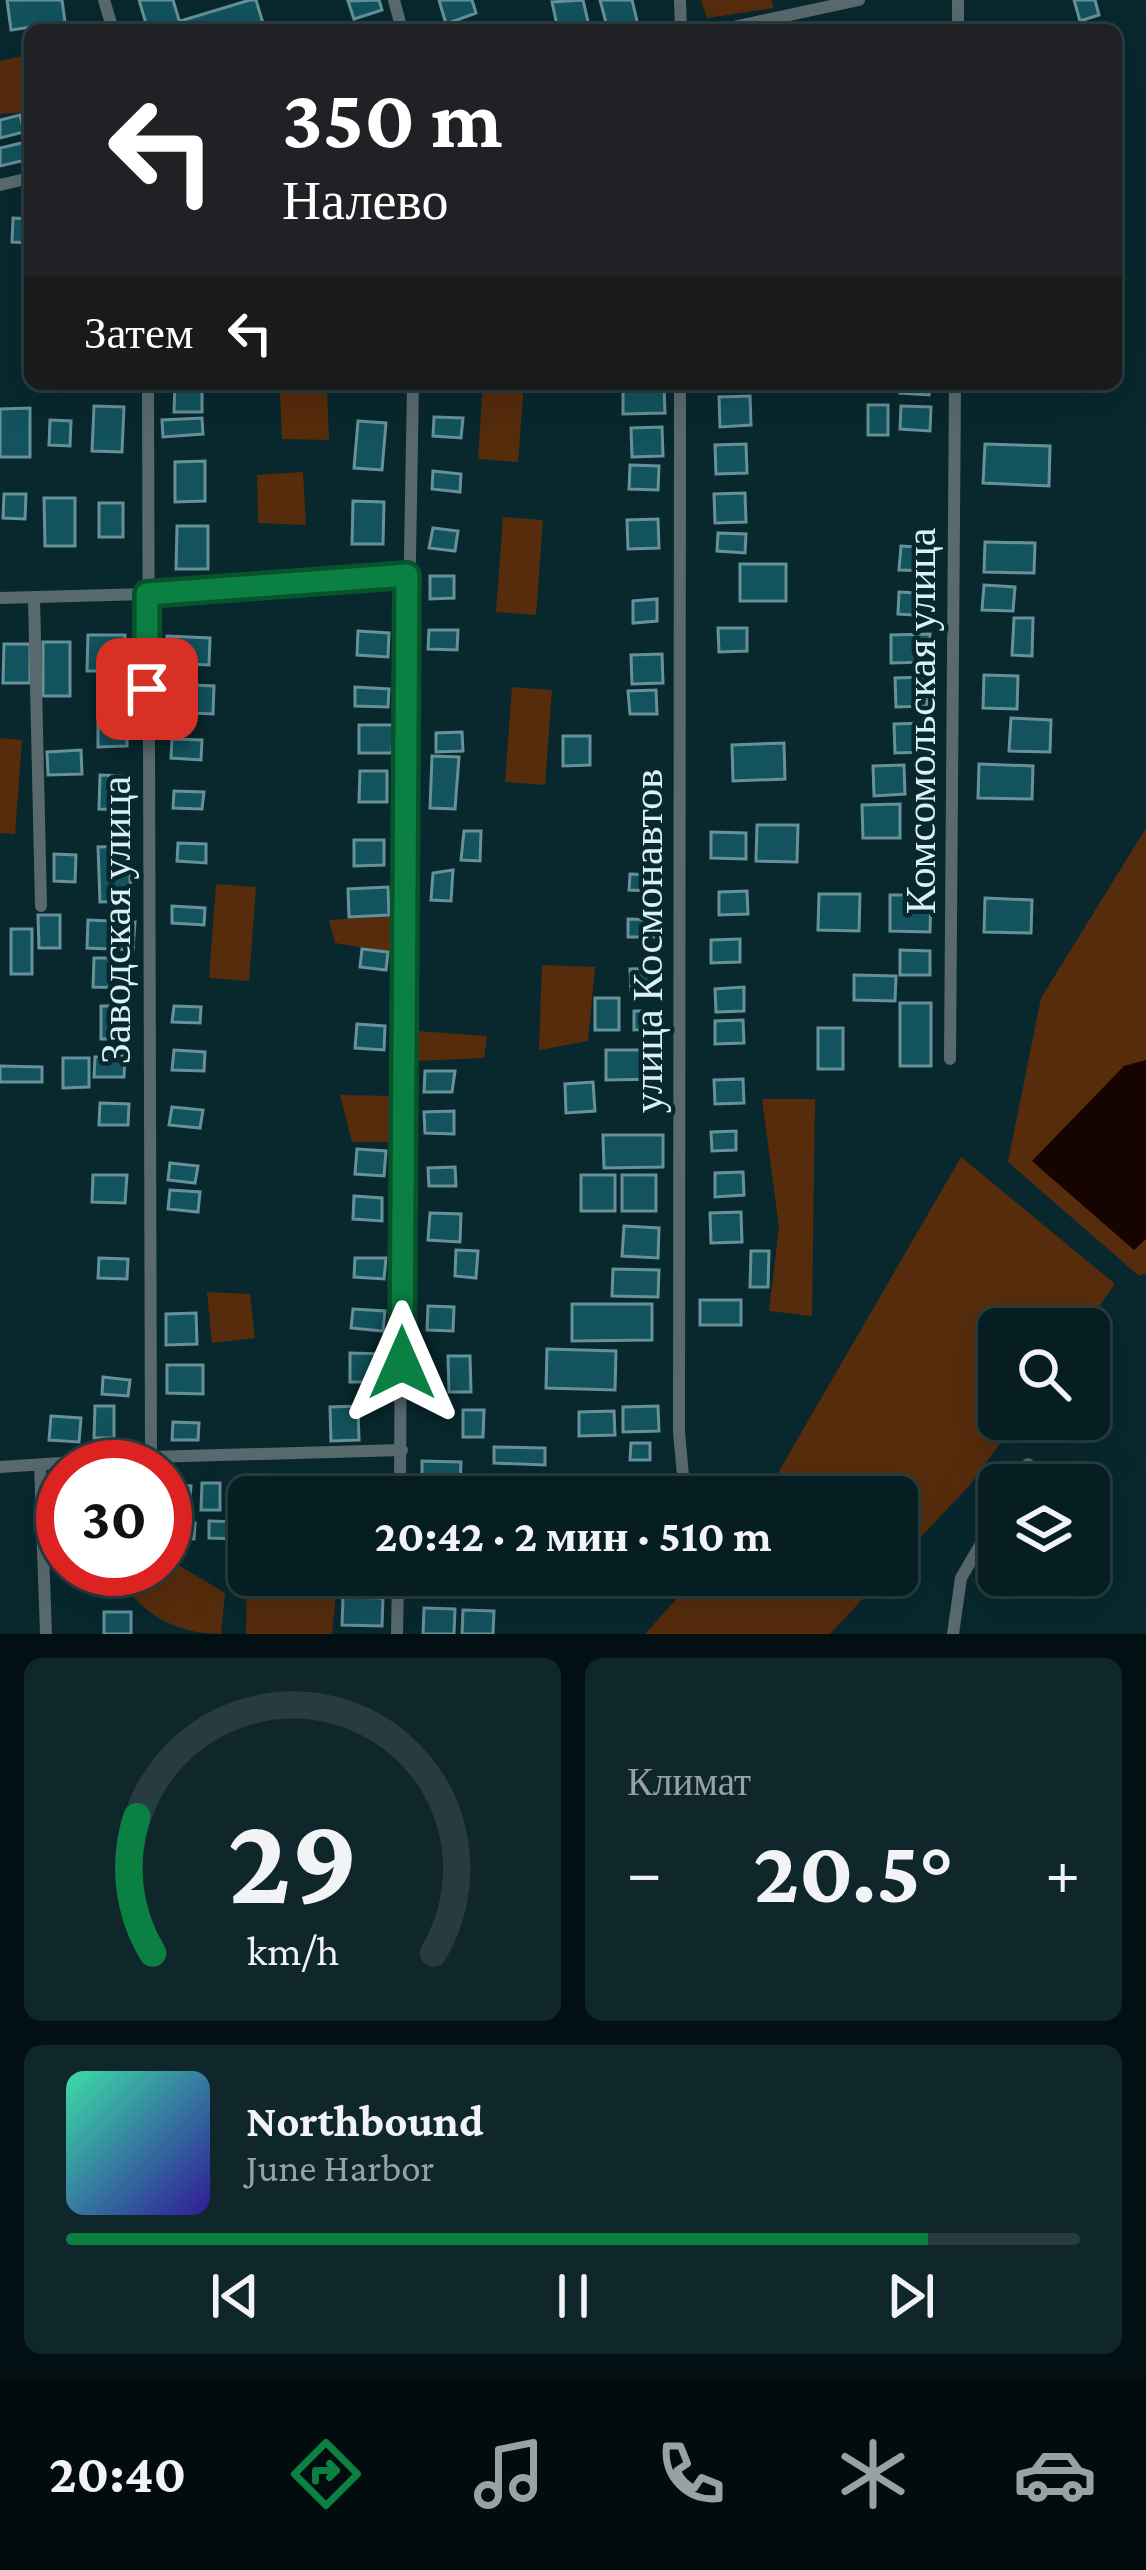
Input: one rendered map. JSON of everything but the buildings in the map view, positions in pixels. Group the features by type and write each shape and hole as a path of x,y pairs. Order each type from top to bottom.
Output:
{"street":[{"path":"747,24 859,0"},
{"name":"Заводская улица","path":"148,390 151,1440"},
{"path":"401,1476 407,575 413,390"},
{"name":"улица Космонавтов","path":"680,390 679,1432 683,1476"},
{"name":"Комсомольская улица","path":"950,1059 955,390"},
{"path":"0,598 147,594 407,575"},
{"path":"34,597 41,906"},
{"path":"192,1455 402,1450"},
{"path":"0,1467 36,1465"},
{"path":"953,1634 961,1578 978,1549"},
{"path":"45,1596 46,1634"},
{"path":"397,1634 398,1596"}],"shaded area":[{"path":"701,0 771,0 774,8 707,18"},
{"path":"24,55 24,112 0,114 0,61"},
{"path":"327,390 329,440 282,439 280,391"},
{"path":"483,390 524,390 518,462 478,459"},
{"path":"303,472 306,525 258,523 257,475"},
{"path":"503,517 543,520 536,615 496,612"},
{"path":"512,687 552,690 545,785 505,782"},
{"path":"0,738 22,740 15,834 0,833"},
{"path":"1146,828 1146,1273 1139,1276 1008,1162 1041,998"},
{"path":"216,884 256,887 249,981 209,978"},
{"path":"396,916 396,953 335,943 329,920"},
{"path":"542,965 595,967 588,1041 539,1050"},
{"path":"418,1031 487,1036 484,1058 416,1061"},
{"path":"1146,1060 1146,1239 1134,1250 1032,1161 1124,1066"},
{"path":"340,1095 395,1096 392,1142 352,1142"},
{"path":"762,1099 815,1099 812,1316 769,1311 779,1228"},
{"path":"961,1157 1115,1284 1098,1308 978,1308 978,1440 1003,1440 985,1464 978,1464 978,1474 969,1486 918,1540 918,1476 776,1476"},
{"path":"207,1292 250,1294 255,1338 212,1343"},
{"path":"192,1573 225,1593 221,1634 172,1625 134,1597 192,1596"},
{"path":"247,1596 336,1596 332,1634 246,1634"},
{"path":"679,1596 865,1596 830,1634 645,1634"}],"route":[{"path":"147,689 147,594 407,575 402,1363"}]}
